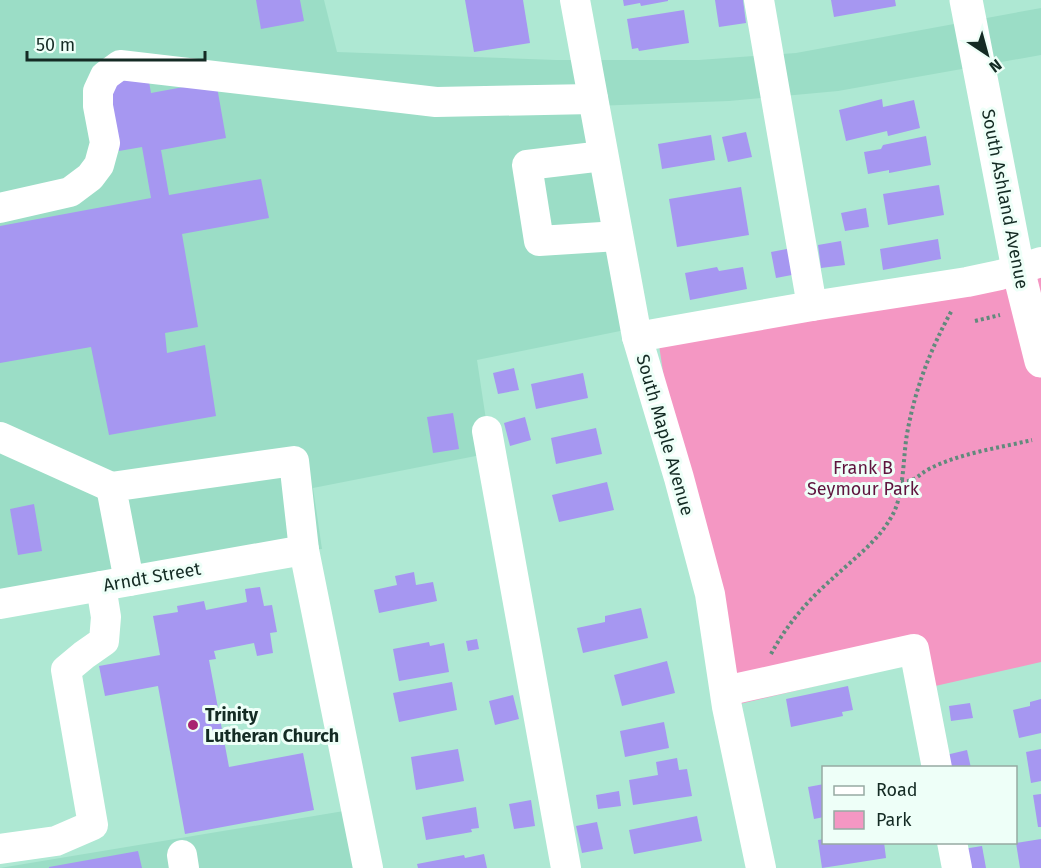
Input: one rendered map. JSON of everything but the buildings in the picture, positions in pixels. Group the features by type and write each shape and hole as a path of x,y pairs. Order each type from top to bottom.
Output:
{"main road":[{"name":"South Ashland Avenue","path":"966,0 1030,266 1041,361"}],"street":[{"name":"South Maple Avenue","path":"575,0 637,337 679,478 710,594 727,706 761,868"},
{"path":"759,0 812,306"},
{"path":"0,208 70,192 90,177 99,165 105,143 98,106 98,91 105,76 120,64 436,102 593,99"},
{"path":"603,156 527,165 539,240 618,236"},
{"path":"637,337 812,306 967,282 1030,266"},
{"path":"486,431 566,868"},
{"path":"0,436 111,487 294,461 304,550 368,868"},
{"path":"0,849 56,841 93,825 66,670 104,641 106,617 115,583 111,487"},
{"name":"Arndt Street","path":"0,604 304,550"},
{"path":"725,691 914,649 938,766"},
{"path":"952,844 957,868"}],"path":[{"path":"768,659 782,635 808,602 870,544 889,521 897,505 908,432 925,364 956,304"},
{"path":"975,321 1001,315"},
{"path":"901,482 911,481 950,460 1032,440"}],"shaded area":[{"path":"0,0 324,0 337,52 556,60 699,60 796,53 1041,8 1041,55 838,91 729,101 594,106 635,328 477,360 491,453 313,488 322,549 304,550 0,604"},
{"path":"356,809 368,868 0,868"}],"green space":[{"name":"Frank B Seymour Park","path":"1041,262 1041,662 922,689 916,662 727,707 679,478 659,345"}],"place":[{"name":"Trinity Lutheran Church","path":"193,725"}]}
